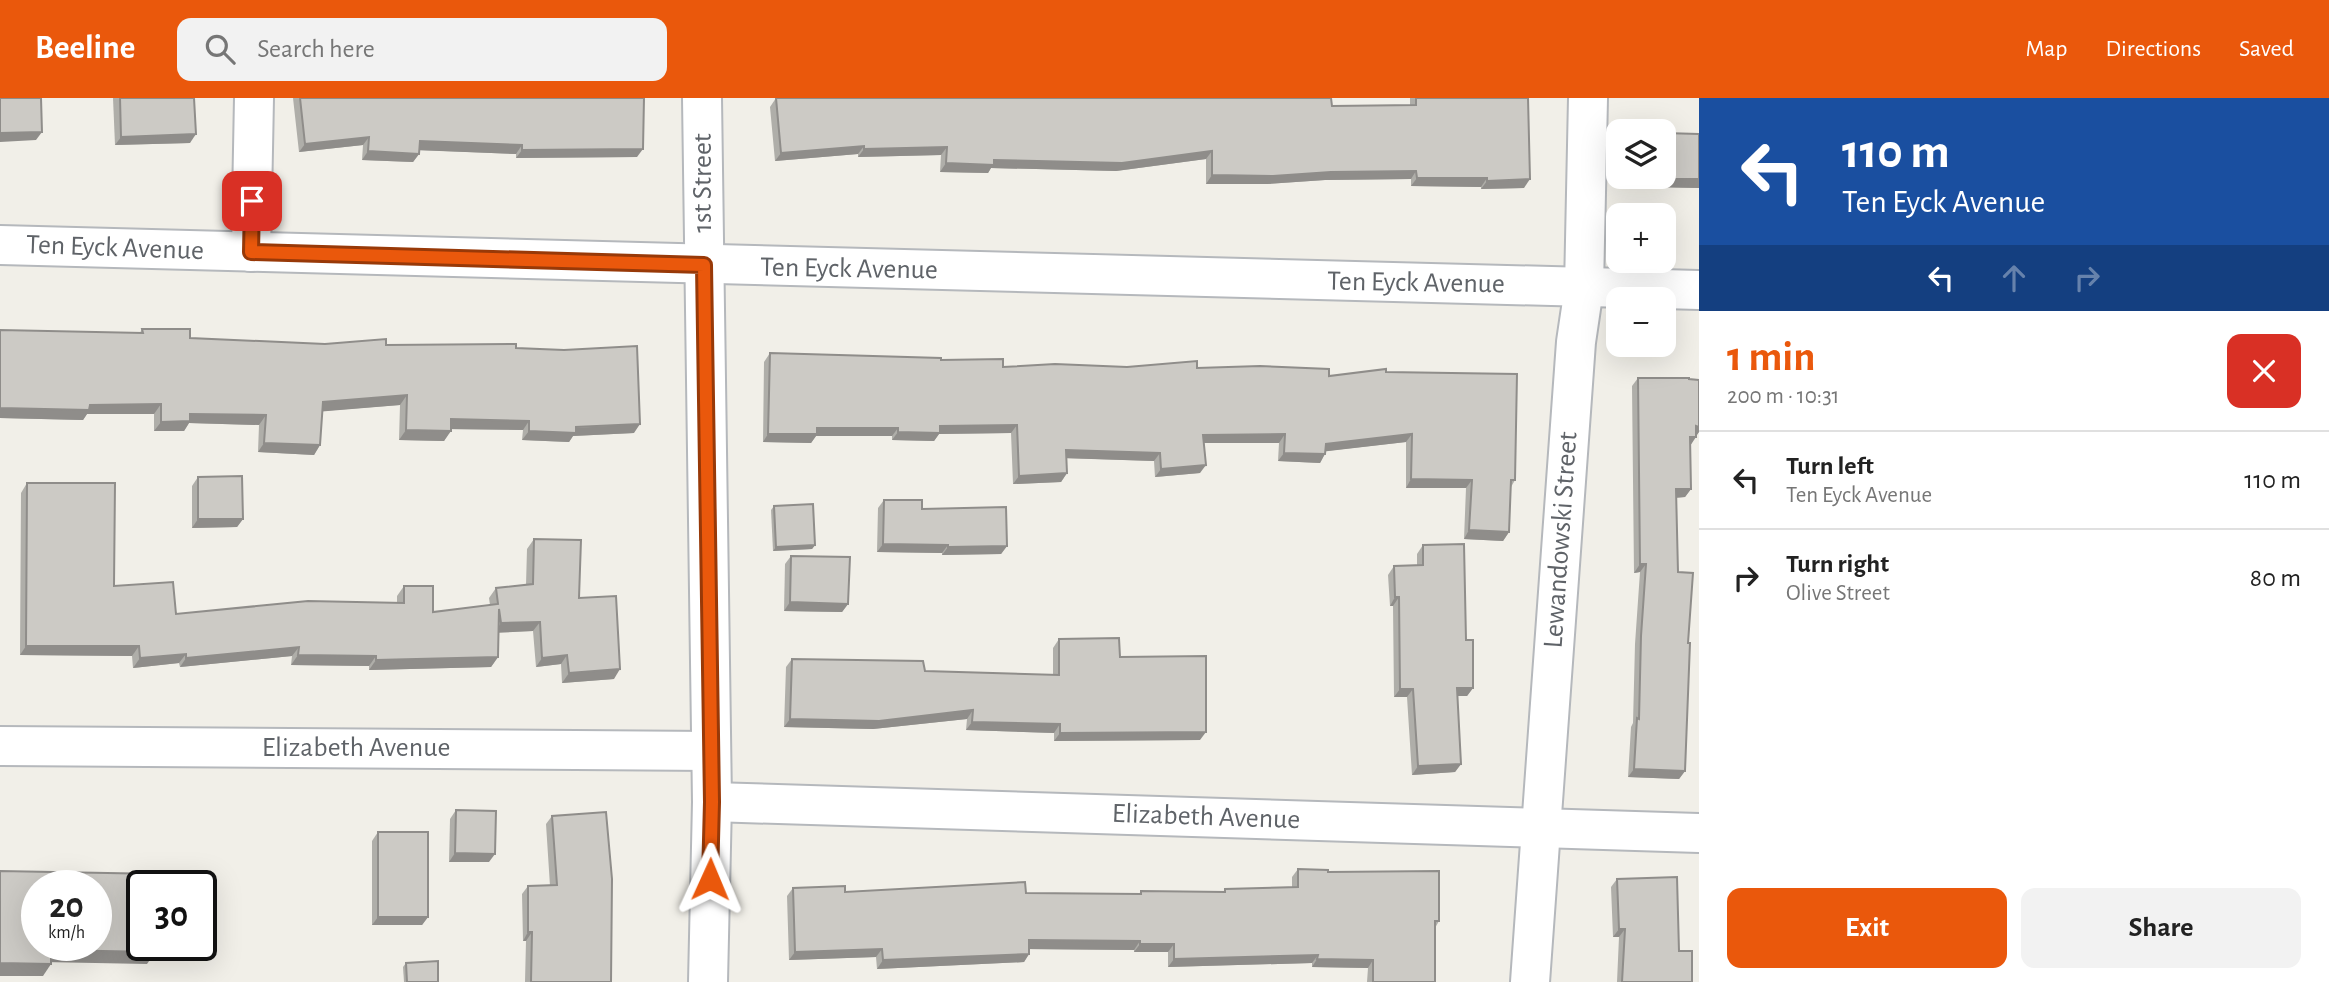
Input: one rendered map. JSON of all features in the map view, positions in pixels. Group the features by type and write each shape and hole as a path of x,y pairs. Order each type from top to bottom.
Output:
{"street":[{"path":"251,252 254,98"},
{"name":"1st Street","path":"702,98 712,802 708,982"},
{"name":"Lewandowski Street","path":"1530,982 1576,342 1584,288 1588,98"},
{"name":"Ten Eyck Avenue","path":"0,245 1699,290"},
{"name":"Elizabeth Avenue","path":"0,746 711,751"},
{"name":"Elizabeth Avenue","path":"712,802 1699,834"}],"building":[{"path":"0,98 41,98 42,132 0,133"},
{"path":"120,98 194,98 196,134 121,137"},
{"path":"300,98 644,98 643,149 522,150 522,145 420,141 419,154 368,151 369,137 305,144"},
{"path":"776,98 1331,98 1332,106 1416,105 1416,98 1528,98 1530,179 1487,181 1487,178 1417,178 1416,171 1273,176 1212,175 1212,151 1122,163 994,160 994,165 946,163 947,147 864,149 864,146 781,153"},
{"path":"1676,133 1699,134 1699,179 1676,179"},
{"path":"142,329 190,329 190,338 325,344 386,339 386,345 516,344 516,348 564,350 637,346 640,424 576,427 576,433 529,431 529,421 451,419 451,431 406,430 407,395 323,402 320,445 264,443 266,415 190,414 190,421 161,422 161,404 90,405 89,410 0,408 0,330 143,333"},
{"path":"770,353 941,360 1003,359 1003,367 1055,364 1127,367 1197,361 1197,368 1260,366 1329,369 1329,376 1386,369 1386,372 1517,374 1515,480 1511,480 1509,532 1469,530 1472,480 1411,479 1412,434 1326,444 1325,454 1284,453 1285,434 1203,435 1206,465 1161,469 1160,453 1066,450 1067,473 1019,476 1017,425 940,426 940,433 898,432 898,428 817,428 817,434 768,434"},
{"path":"1638,378 1699,380 1699,427 1696,426 1696,437 1690,437 1691,489 1676,489 1678,572 1693,573 1688,643 1685,771 1634,769 1646,564 1640,564"},
{"path":"242,476 243,519 198,519 198,477"},
{"path":"27,483 115,483 114,586 173,582 176,614 308,601 404,603 404,586 433,586 433,612 498,604 496,588 533,584 534,539 581,540 579,598 616,596 620,669 569,673 567,655 542,658 540,622 501,623 499,609 498,657 376,660 376,656 298,655 299,647 186,658 186,654 140,658 139,646 26,646"},
{"path":"884,500 922,500 922,509 1006,507 1007,546 883,544"},
{"path":"813,504 815,545 776,547 774,506"},
{"path":"1464,544 1466,640 1473,640 1473,688 1457,688 1461,764 1418,766 1413,689 1400,689 1399,597 1395,597 1394,566 1423,565 1423,545"},
{"path":"791,556 850,557 848,604 790,602"},
{"path":"1119,638 1120,657 1206,656 1206,732 1060,733 1060,724 972,722 973,710 879,721 790,719 792,659 923,661 925,671 1059,675 1059,639"},
{"path":"456,810 496,811 495,854 455,853"},
{"path":"606,812 612,879 611,982 531,982 532,932 528,932 528,886 557,885 552,816"},
{"path":"378,832 428,832 428,917 378,917"},
{"path":"1298,869 1328,872 1439,871 1439,921 1435,921 1435,982 1373,982 1373,960 1317,959 1318,955 1174,959 1174,944 1140,944 1140,941 1029,940 1029,954 883,960 882,949 795,952 793,888 845,886 845,892 1025,882 1026,893 1225,892 1225,889 1298,887"},
{"path":"0,871 21,871 21,961 51,961 51,964 0,963"},
{"path":"112,873 126,873 126,951 112,951"},
{"path":"1677,877 1679,951 1692,951 1692,982 1622,982 1625,929 1619,929 1617,879"},
{"path":"438,961 438,982 407,982 406,963"}],"route":[{"path":"252,201 251,252 704,265 712,802 710,879"}]}
